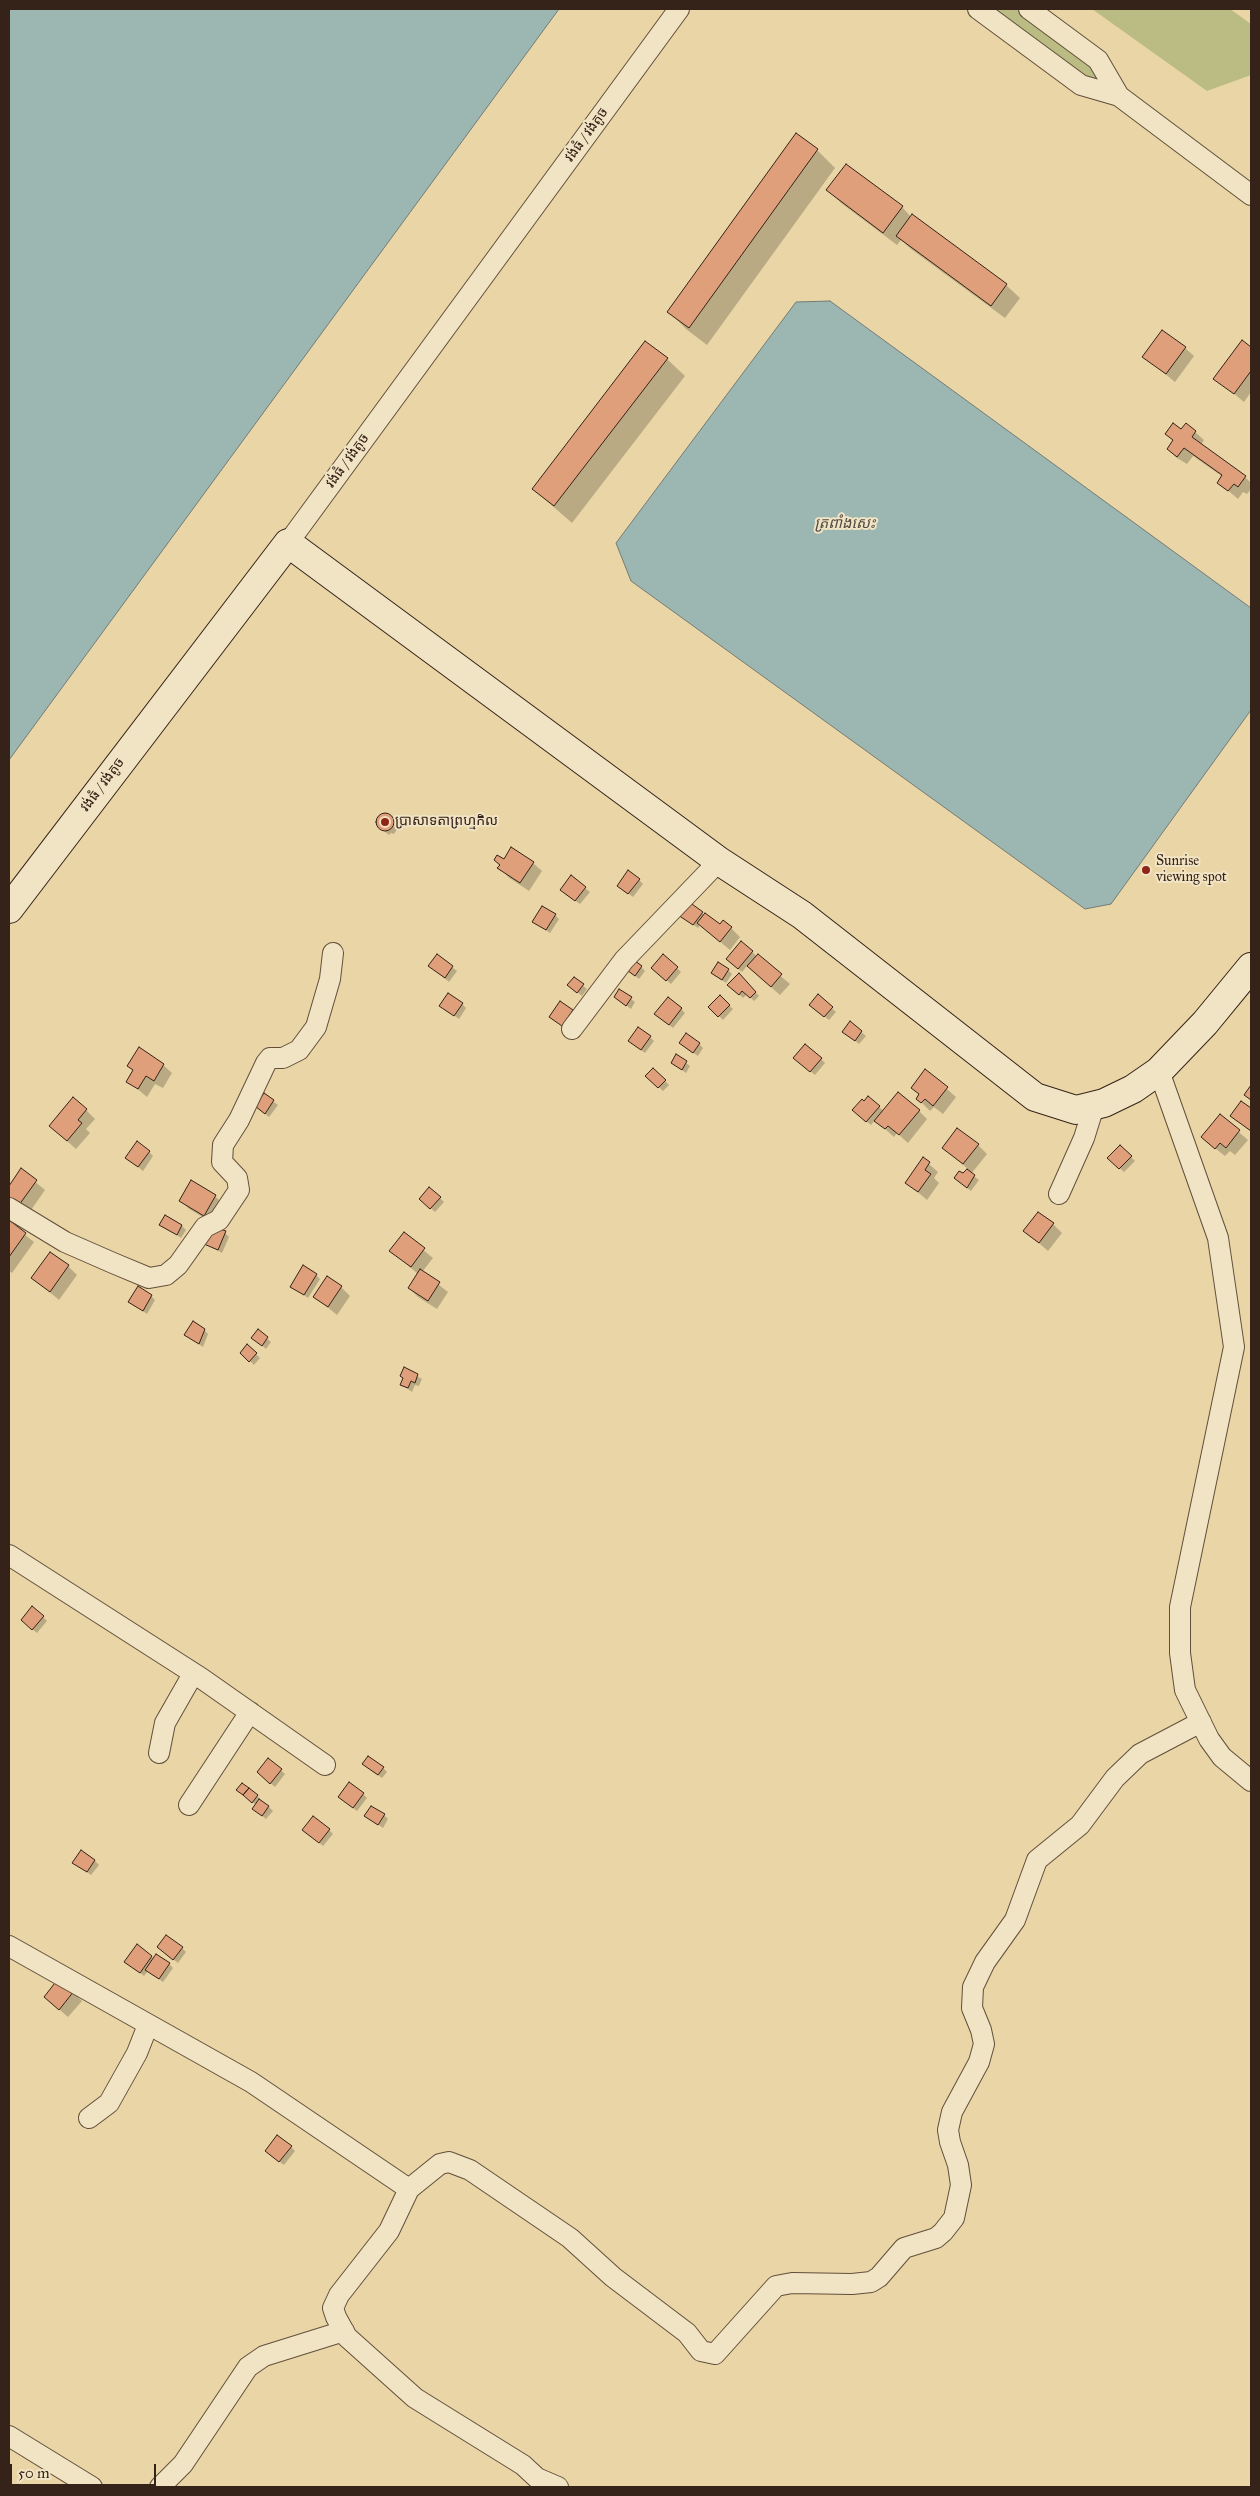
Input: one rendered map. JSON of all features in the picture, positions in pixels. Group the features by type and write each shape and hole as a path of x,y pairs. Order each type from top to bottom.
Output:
{"main road":[{"path":"288,543 719,861 802,915 1035,1097 1076,1110 1094,1106 1133,1089 1159,1070 1205,1023 1251,967"},
{"name":"វង់ធំ / វង់តូច","path":"9,908 288,543"}],"street":[{"name":"វង់ធំ / វង់តូច","path":"288,543 679,9"},
{"path":"978,9 1081,85 1119,96 1251,195"},
{"path":"1029,9 1098,60 1119,96"},
{"path":"572,1029 624,960 719,861"},
{"path":"9,1208 66,1242 113,1263 149,1278 166,1275 178,1265 205,1227 219,1220 239,1190 237,1178 222,1162 223,1145 239,1120 266,1063 270,1058 282,1058 299,1050 316,1027 330,979 333,953"},
{"path":"1159,1070 1218,1238 1234,1347 1180,1607 1180,1652 1185,1690 1201,1722 1222,1757 1251,1781"},
{"path":"1059,1194 1084,1138 1094,1106"},
{"path":"9,1555 193,1674 325,1765"},
{"path":"159,1753 165,1722 193,1674"},
{"path":"189,1805 250,1712"},
{"path":"558,2487 538,2478 524,2466 415,2398 365,2354 344,2331 333,2308 339,2295 389,2231 409,2189 440,2164 449,2162 470,2170 570,2238 619,2282 687,2333 701,2351 706,2354 718,2352 776,2286 792,2282 852,2284 871,2282 879,2277 904,2248 936,2238 954,2218 961,2185 948,2130 952,2112 979,2062 984,2044 981,2030 972,2008 973,1987 985,1962 1015,1920 1038,1860 1080,1825 1115,1778 1140,1754 1201,1722"},
{"path":"9,1946 251,2082 409,2189"},
{"path":"89,2118 109,2103 137,2053 148,2025"},
{"path":"160,2487 183,2464 248,2367 264,2356 344,2331"},
{"path":"9,2436 92,2487"}],"green space":[{"path":"978,9 1029,9 1098,60 1119,96 1081,85"},
{"path":"1092,9 1230,9 1251,24 1251,75 1207,91"}],"water":[{"path":"9,9 559,9 9,760"},
{"name":"ត្រពាំងសេះ","path":"830,301 1251,608 1251,710 1111,904 1085,909 631,581 616,543 796,302"}],"building":[{"path":"796,133 818,149 689,328 667,312"},
{"path":"846,164 903,206 883,233 826,190"},
{"path":"912,214 1007,284 991,306 896,236"},
{"path":"1162,330 1186,347 1166,374 1142,357"},
{"path":"1242,340 1251,347 1251,371 1234,394 1213,379"},
{"path":"645,341 668,358 554,506 532,489"},
{"path":"1173,423 1181,429 1186,423 1196,431 1192,437 1246,476 1238,487 1234,484 1228,491 1217,483 1222,475 1184,448 1177,457 1167,449 1173,440 1165,434"},
{"name":"ប្រាសាទតាព្រហ្មកិល","path":"381,813 389,813 394,818 392,829 381,831 376,826 376,818"},
{"path":"511,847 534,862 520,883 497,868 500,865 494,860 497,855 504,859"},
{"path":"628,870 640,879 628,894 617,886"},
{"path":"571,875 586,887 575,901 560,890"},
{"path":"685,899 703,912 693,925 675,913"},
{"path":"542,906 556,914 546,930 532,922"},
{"path":"705,913 720,924 723,920 732,927 720,942 697,923"},
{"path":"741,941 753,951 738,969 726,959"},
{"path":"437,954 453,966 445,978 428,966"},
{"path":"663,954 678,967 666,981 651,968"},
{"path":"758,954 782,974 771,987 747,966"},
{"path":"631,958 642,966 635,976 624,968"},
{"path":"718,962 729,969 722,980 711,973"},
{"path":"739,973 756,992 750,998 742,991 739,995 727,985"},
{"path":"574,977 584,984 577,993 567,985"},
{"path":"619,989 632,997 626,1006 614,997"},
{"path":"448,993 463,1003 454,1016 439,1006"},
{"path":"818,994 833,1007 824,1017 809,1005"},
{"path":"720,995 730,1005 718,1017 708,1007"},
{"path":"668,997 682,1008 669,1025 654,1014"},
{"path":"560,1001 573,1010 562,1026 549,1017"},
{"path":"850,1021 862,1031 855,1041 842,1032"},
{"path":"638,1027 651,1036 641,1050 628,1041"},
{"path":"686,1033 700,1043 693,1053 679,1043"},
{"path":"805,1044 822,1058 810,1072 793,1058"},
{"path":"139,1047 164,1064 154,1081 146,1076 138,1089 126,1082 133,1070 127,1066"},
{"path":"676,1054 687,1061 682,1070 671,1063"},
{"path":"653,1068 666,1080 658,1088 645,1076"},
{"path":"925,1069 948,1087 933,1106 925,1099 921,1103 916,1099 919,1094 911,1088"},
{"path":"1251,1085 1251,1100 1244,1095"},
{"path":"898,1092 920,1110 899,1135 888,1126 885,1129 874,1121"},
{"path":"264,1093 274,1100 265,1114 255,1106"},
{"path":"868,1096 880,1106 866,1122 852,1110 862,1099 864,1101"},
{"path":"73,1097 87,1109 78,1120 82,1123 67,1141 49,1126"},
{"path":"1241,1101 1251,1108 1251,1131 1230,1116"},
{"path":"1220,1114 1240,1130 1226,1148 1220,1143 1215,1149 1201,1137"},
{"path":"957,1128 979,1144 963,1164 942,1148"},
{"path":"137,1141 150,1151 138,1167 125,1158"},
{"path":"1120,1145 1132,1156 1119,1169 1107,1158"},
{"path":"923,1157 930,1162 925,1170 931,1174 918,1192 905,1183"},
{"path":"21,1168 37,1180 19,1205 9,1198 9,1186"},
{"path":"967,1169 975,1175 967,1188 954,1178 959,1171 963,1173"},
{"path":"191,1180 216,1195 204,1216 179,1201"},
{"path":"429,1187 441,1197 430,1209 419,1199"},
{"path":"1038,1212 1054,1223 1039,1243 1023,1231"},
{"path":"165,1215 182,1225 177,1235 159,1225"},
{"path":"9,1220 26,1233 9,1257"},
{"path":"212,1226 226,1231 218,1250 204,1244"},
{"path":"404,1232 425,1248 411,1267 389,1251"},
{"path":"50,1252 69,1265 50,1292 31,1278"},
{"path":"303,1265 317,1274 304,1295 290,1287"},
{"path":"420,1269 440,1282 428,1301 408,1288"},
{"path":"327,1276 342,1286 328,1307 313,1297"},
{"path":"138,1286 152,1295 143,1311 128,1302"},
{"path":"193,1321 205,1329 199,1344 184,1335"},
{"path":"258,1329 268,1337 262,1346 251,1338"},
{"path":"247,1344 257,1353 249,1362 240,1353"},
{"path":"404,1367 418,1374 415,1383 411,1381 408,1388 400,1385 403,1378 400,1376"},
{"path":"32,1606 44,1616 32,1630 21,1620"},
{"path":"368,1756 384,1767 378,1775 362,1764"},
{"path":"268,1758 282,1769 270,1784 257,1772"},
{"path":"349,1782 364,1793 353,1808 338,1797"},
{"path":"242,1783 249,1788 243,1795 236,1790"},
{"path":"249,1788 258,1795 252,1803 243,1795"},
{"path":"259,1799 269,1806 262,1816 252,1809"},
{"path":"371,1806 385,1814 378,1825 364,1816"},
{"path":"313,1816 330,1829 319,1843 302,1830"},
{"path":"81,1850 95,1860 87,1872 72,1863"},
{"path":"166,1935 183,1947 173,1960 157,1947"},
{"path":"137,1944 152,1956 140,1973 124,1962"},
{"path":"156,1954 170,1963 159,1979 145,1970"},
{"path":"58,1979 74,1991 59,2010 44,1997"},
{"path":"277,2135 292,2146 279,2162 265,2151"}],"place":[{"name":"ប្រាសាទតាព្រហ្មកិល","path":"385,822"},
{"name":"Sunrise viewing spot","path":"1146,870"}]}
